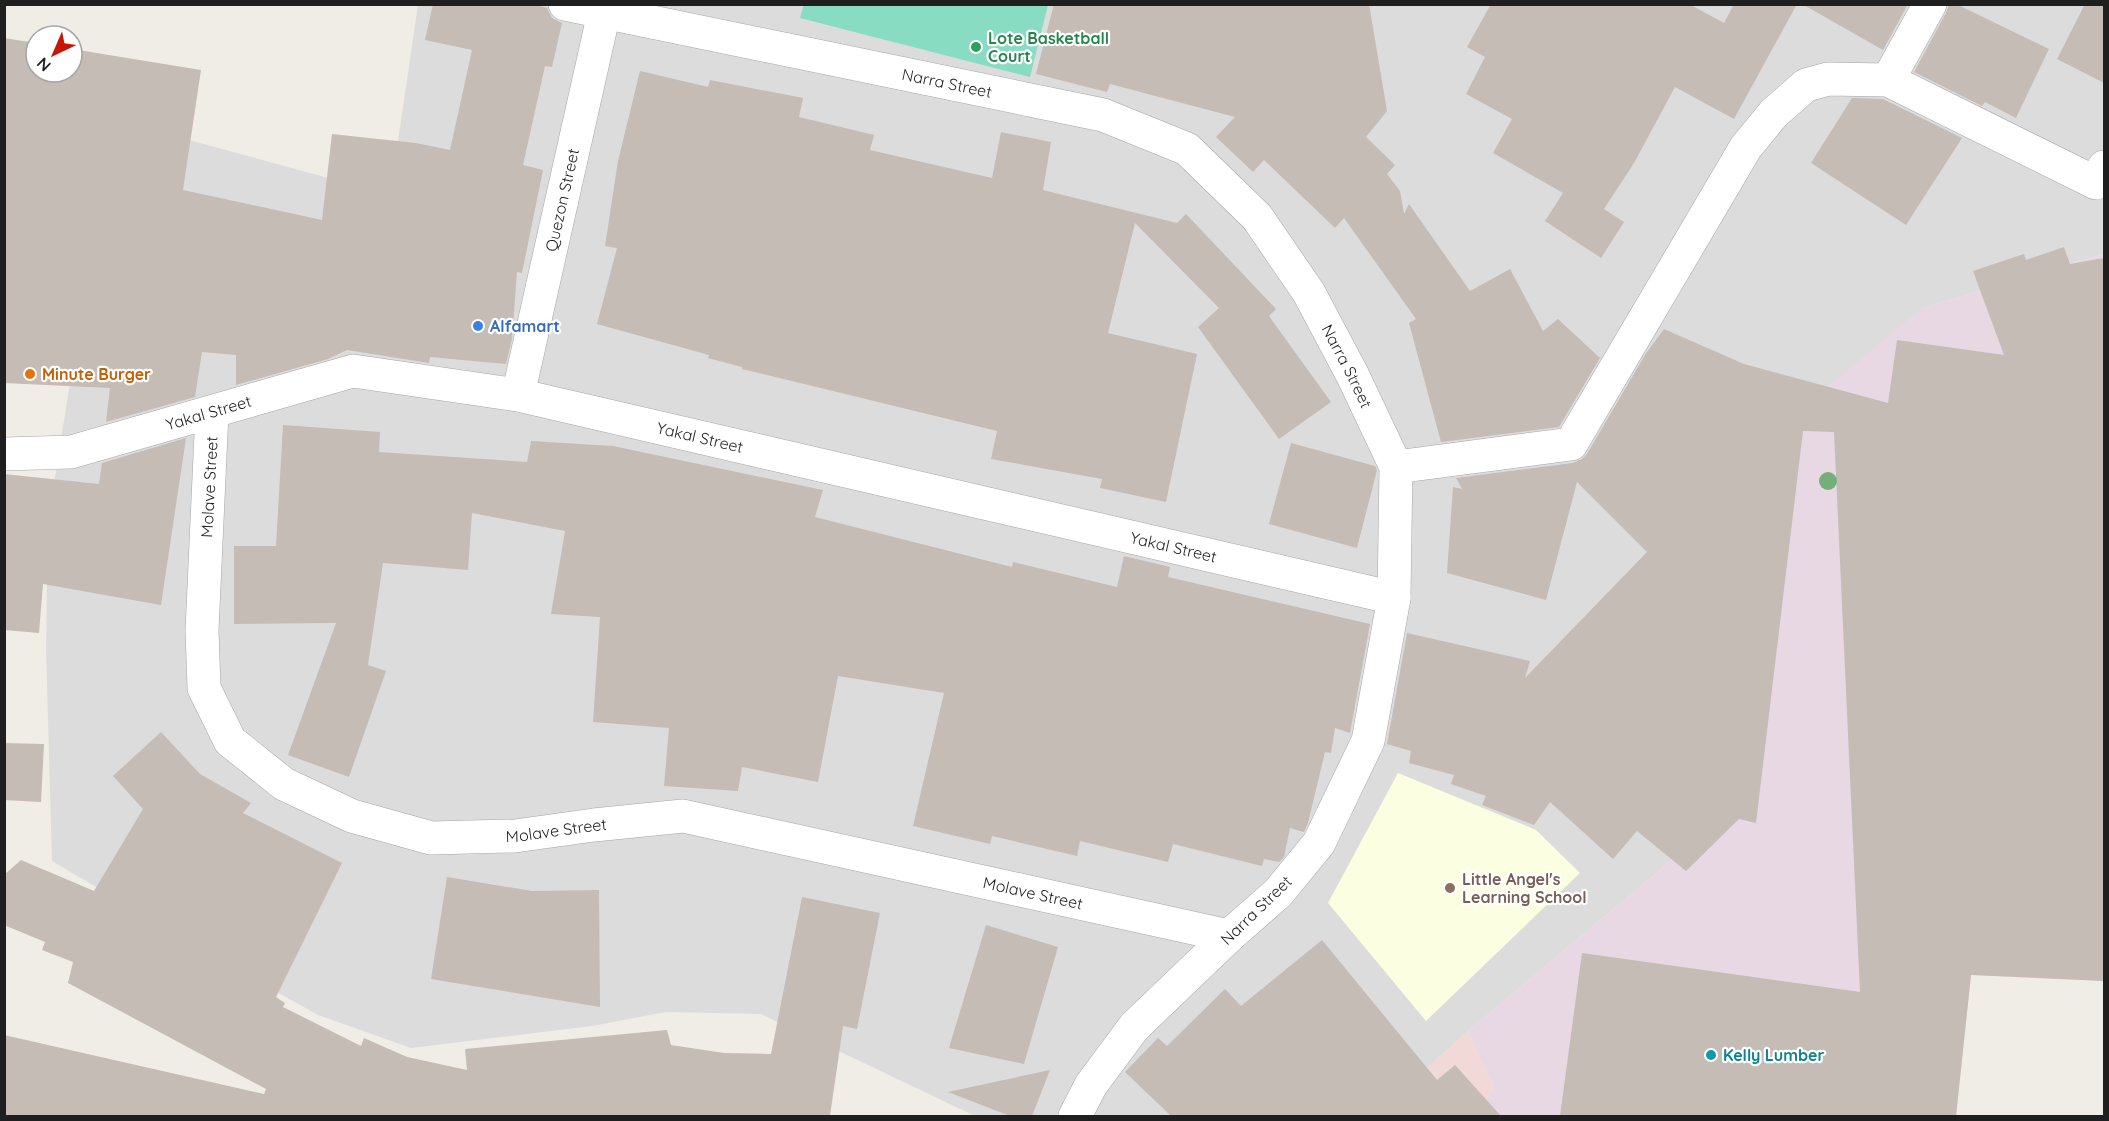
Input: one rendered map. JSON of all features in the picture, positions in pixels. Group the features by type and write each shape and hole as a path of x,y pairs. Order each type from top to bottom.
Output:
{"street":[{"name":"Narra Street","path":"565,4 605,8 1103,115 1187,149 1257,217 1309,293 1353,376 1396,467 1394,598 1368,741 1319,843 1278,893 1229,936 1134,1027 1090,1085 1075,1116"},
{"path":"1888,80 1930,4"},
{"name":"Quezon Street","path":"518,395 605,8"},
{"path":"1396,467 1571,444 1746,147 1774,113 1806,85 1828,79 1888,80 2096,183 2104,167"},
{"name":"Yakal Street","path":"4,454 71,452 353,371 518,395 1394,598"},
{"name":"Molave Street","path":"212,412 202,630 204,688 230,741 285,784 352,816 431,838 515,836 683,816 1229,936"}],"shaded area":[{"path":"418,5 2104,5 2104,254 1922,308 1672,860 1468,1031 1373,1116 975,1116 761,1014 666,1012 592,1026 411,1048 318,1015 52,861 46,650 48,521 112,119 390,195"},
{"path":"2104,254 2104,981 1971,975 1956,1116 1474,1116 1494,1089 1468,1031 1672,860 1768,437 1922,308"},
{"name":"Little Angel's Learning School","path":"1398,773 1536,830 1580,873 1426,1021 1328,903"},
{"path":"1468,1031 1494,1089 1474,1116 1373,1116"}],"green space":[{"name":"Lote Basketball Court","path":"804,4 1048,5 1030,77 800,18"}],"building":[{"path":"433,4 531,4 547,8 552,18 562,23 552,67 545,66 523,165 543,170 522,273 517,272 512,339 506,364 430,357 429,363 347,350 328,359 236,385 236,355 202,352 195,397 106,422 110,388 4,383 4,38 24,41 24,84 84,84 84,51 201,70 183,190 322,220 332,134 416,143 450,150 472,50 425,40"},
{"path":"1054,4 1369,4 1387,111 1366,137 1395,165 1387,174 1400,191 1404,214 1409,204 1470,291 1510,269 1543,331 1558,319 1600,358 1559,427 1441,442 1409,323 1416,319 1344,218 1335,228 1264,160 1253,172 1216,137 1235,117 1110,84 1107,92 1036,74"},
{"path":"1491,4 1689,4 1724,23 1734,4 1797,4 1734,119 1675,87 1634,163 1604,209 1624,222 1601,258 1545,221 1563,193 1493,153 1512,119 1466,94 1485,57 1467,47"},
{"path":"1802,4 1908,4 1883,50"},
{"path":"1949,4 1956,4 2049,49 2016,118 1985,102 1982,106 1914,72"},
{"path":"2085,4 2104,4 2104,83 2057,59"},
{"path":"640,71 708,87 710,80 803,98 799,117 874,135 870,150 992,178 1001,132 1051,142 1043,190 1177,223 1186,214 1276,309 1269,316 1331,402 1279,439 1198,327 1219,308 1135,223 1108,333 1197,354 1166,502 1100,488 1102,479 991,459 997,431 742,369 742,367 708,358 709,355 597,324 617,248 605,246 618,161"},
{"path":"1852,98 1883,99 1962,138 1906,225 1811,163"},
{"path":"2064,247 2070,264 2104,258 2104,981 1971,975 1956,1116 1560,1116 1582,953 1860,992 1834,432 1803,431 1756,823 1739,819 1686,871 1637,831 1613,859 1550,802 1534,825 1482,805 1486,796 1451,784 1454,775 1409,763 1411,751 1387,744 1407,633 1530,661 1525,678 1647,552 1577,482 1546,600 1447,573 1453,487 1462,489 1456,478 1573,463 1582,459 1645,355 1664,329 1744,364 1888,403 1897,340 2004,355 1973,271 2024,254 2026,260"},
{"path":"283,425 380,432 379,452 527,462 531,441 613,446 823,490 815,517 1012,567 1013,562 1117,587 1124,556 1170,567 1168,577 1370,624 1350,733 1335,728 1331,753 1325,752 1304,832 1290,828 1284,857 1279,862 1264,859 1262,866 1173,844 1168,862 1080,841 1077,856 992,836 990,844 913,826 944,693 838,676 818,782 742,767 738,791 664,786 669,728 593,722 600,617 551,614 565,531 472,513 468,570 383,563 368,665 386,671 349,777 288,755 336,623 234,624 234,546 276,546"},
{"path":"186,438 161,605 43,584 39,633 4,630 4,474 99,484 102,463"},
{"path":"1291,443 1375,466 1377,470 1357,548 1269,524"},
{"path":"161,732 200,774 251,803 243,813 342,863 276,997 285,1003 283,1007 361,1046 364,1038 407,1057 467,1070 465,1049 667,1030 671,1045 724,1053 771,1054 802,897 880,913 857,1029 843,1026 830,1116 4,1116 4,1035 264,1094 266,1089 68,983 73,962 42,950 45,942 4,925 4,875 21,860 94,891 143,809 113,776"},
{"path":"4,743 44,744 41,802 4,800"},
{"path":"447,877 532,891 599,890 600,1007 431,979"},
{"path":"986,925 1058,947 1024,1064 949,1048"},
{"path":"1322,940 1437,1080 1455,1065 1501,1116 1171,1116 1125,1072 1158,1038 1167,1046 1225,989 1241,1006"},
{"path":"1050,1070 1032,1116 1010,1116 948,1092"}],"place":[{"name":"Lote Basketball Court","path":"976,47"},
{"name":"Alfamart","path":"478,326"},
{"name":"Minute Burger","path":"30,374"},
{"name":"Little Angel's Learning School","path":"1450,888"},
{"name":"Kelly Lumber","path":"1711,1055"}]}
